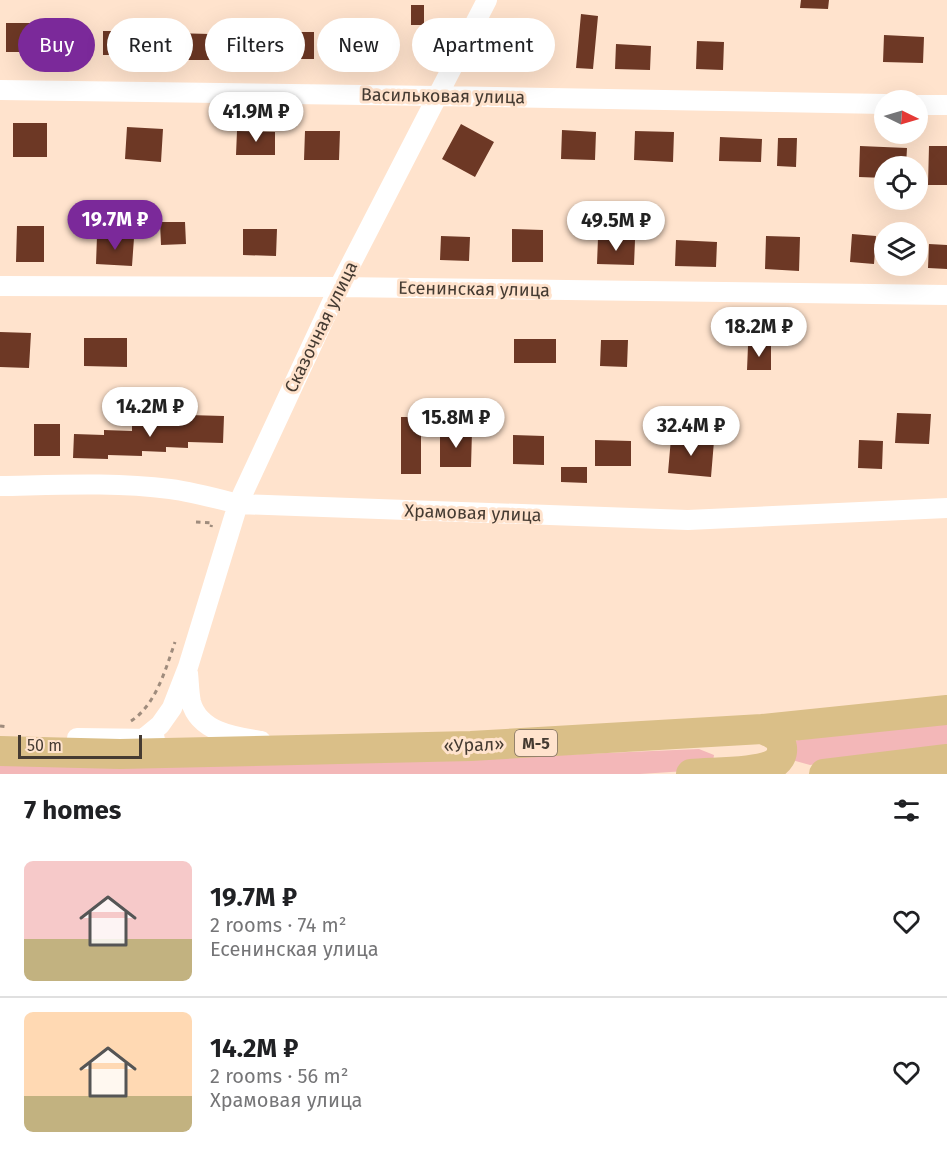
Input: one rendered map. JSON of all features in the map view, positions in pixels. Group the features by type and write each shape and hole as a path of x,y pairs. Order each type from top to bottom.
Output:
{"main road":[{"name":"«Урал»","path":"3,739 120,754 471,746 762,729 947,710"},
{"path":"691,774 752,770 772,765 780,758 783,750 781,741 775,735 762,729"},
{"path":"824,774 947,759"}],"street":[{"name":"Сказочная улица","path":"143,739 160,725 172,708 188,667 238,504 339,287 487,0"},
{"name":"Васильковая улица","path":"0,90 874,104"},
{"path":"928,105 947,105"},
{"name":"Есенинская улица","path":"0,286 339,287 947,295"},
{"name":"Храмовая улица","path":"0,486 136,486 190,493 238,504 688,520 947,508"},
{"path":"188,667 191,702 198,717 211,728 239,737 309,749"},
{"path":"3,739 239,737"}],"path":[{"path":"196,522 212,523 208,535"},
{"path":"125,725 141,714 160,682 178,635"},
{"path":"0,726 3,739"}],"shaded area":[{"path":"947,723 947,747 810,765 792,760 791,743 810,735"},
{"path":"699,749 714,755 713,761 686,771 640,774 0,774 0,763 513,757"}],"building":[{"path":"801,0 829,0 828,9 800,8"},
{"path":"411,5 424,5 424,18 412,18 411,25"},
{"path":"581,14 598,16 593,69 576,68"},
{"path":"6,23 18,23 18,52 6,52"},
{"path":"103,31 107,31 107,55 103,55"},
{"path":"305,32 314,32 314,59 305,59"},
{"path":"193,34 205,34 205,60 193,60"},
{"path":"884,35 924,37 923,63 883,62"},
{"path":"697,41 724,42 723,70 696,69"},
{"path":"616,44 651,46 650,70 615,69"},
{"path":"13,123 47,123 47,157 13,157"},
{"path":"461,124 494,142 475,177 442,159"},
{"path":"127,127 163,129 161,162 125,159"},
{"path":"562,130 596,132 595,160 561,159"},
{"path":"237,131 275,132 275,155 236,155"},
{"path":"305,131 340,131 339,160 304,160"},
{"path":"635,131 674,132 673,162 634,160"},
{"path":"720,137 762,139 761,162 719,161"},
{"path":"778,138 797,138 796,167 777,166"},
{"path":"860,146 907,148 907,156 874,156 874,178 859,177"},
{"path":"929,146 947,146 947,185 928,185"},
{"path":"160,222 185,222 186,244 161,245"},
{"path":"17,226 44,226 44,262 16,262"},
{"path":"243,229 277,229 276,256 243,255"},
{"path":"512,229 543,230 543,262 512,262"},
{"path":"852,234 874,236 874,264 850,262"},
{"path":"97,236 134,238 132,266 96,264"},
{"path":"441,236 470,237 469,261 440,260"},
{"path":"766,236 800,237 799,271 765,269"},
{"path":"598,238 635,240 634,265 597,264"},
{"path":"676,240 717,242 716,267 675,266"},
{"path":"929,244 947,245 947,269 928,268"},
{"path":"0,332 31,333 29,368 0,367"},
{"path":"84,338 127,338 127,367 84,366"},
{"path":"514,339 556,339 556,363 514,363"},
{"path":"601,340 628,340 627,367 600,366"},
{"path":"748,346 771,346 771,370 747,370"},
{"path":"897,413 931,414 929,444 895,443"},
{"path":"188,415 224,416 223,443 188,442 188,448 166,447 166,452 142,451 142,456 108,455 108,459 73,458 74,434 104,435 104,430 132,431 132,424 160,425 161,420 188,421"},
{"path":"401,417 421,417 421,474 401,474"},
{"path":"34,424 60,424 60,456 34,456"},
{"path":"440,431 472,431 471,467 440,467"},
{"path":"513,435 544,436 544,465 513,464"},
{"path":"671,438 714,441 711,477 668,473"},
{"path":"595,440 631,441 631,466 595,466"},
{"path":"859,440 883,441 882,469 858,468"},
{"path":"561,467 587,467 587,483 561,482"}]}
